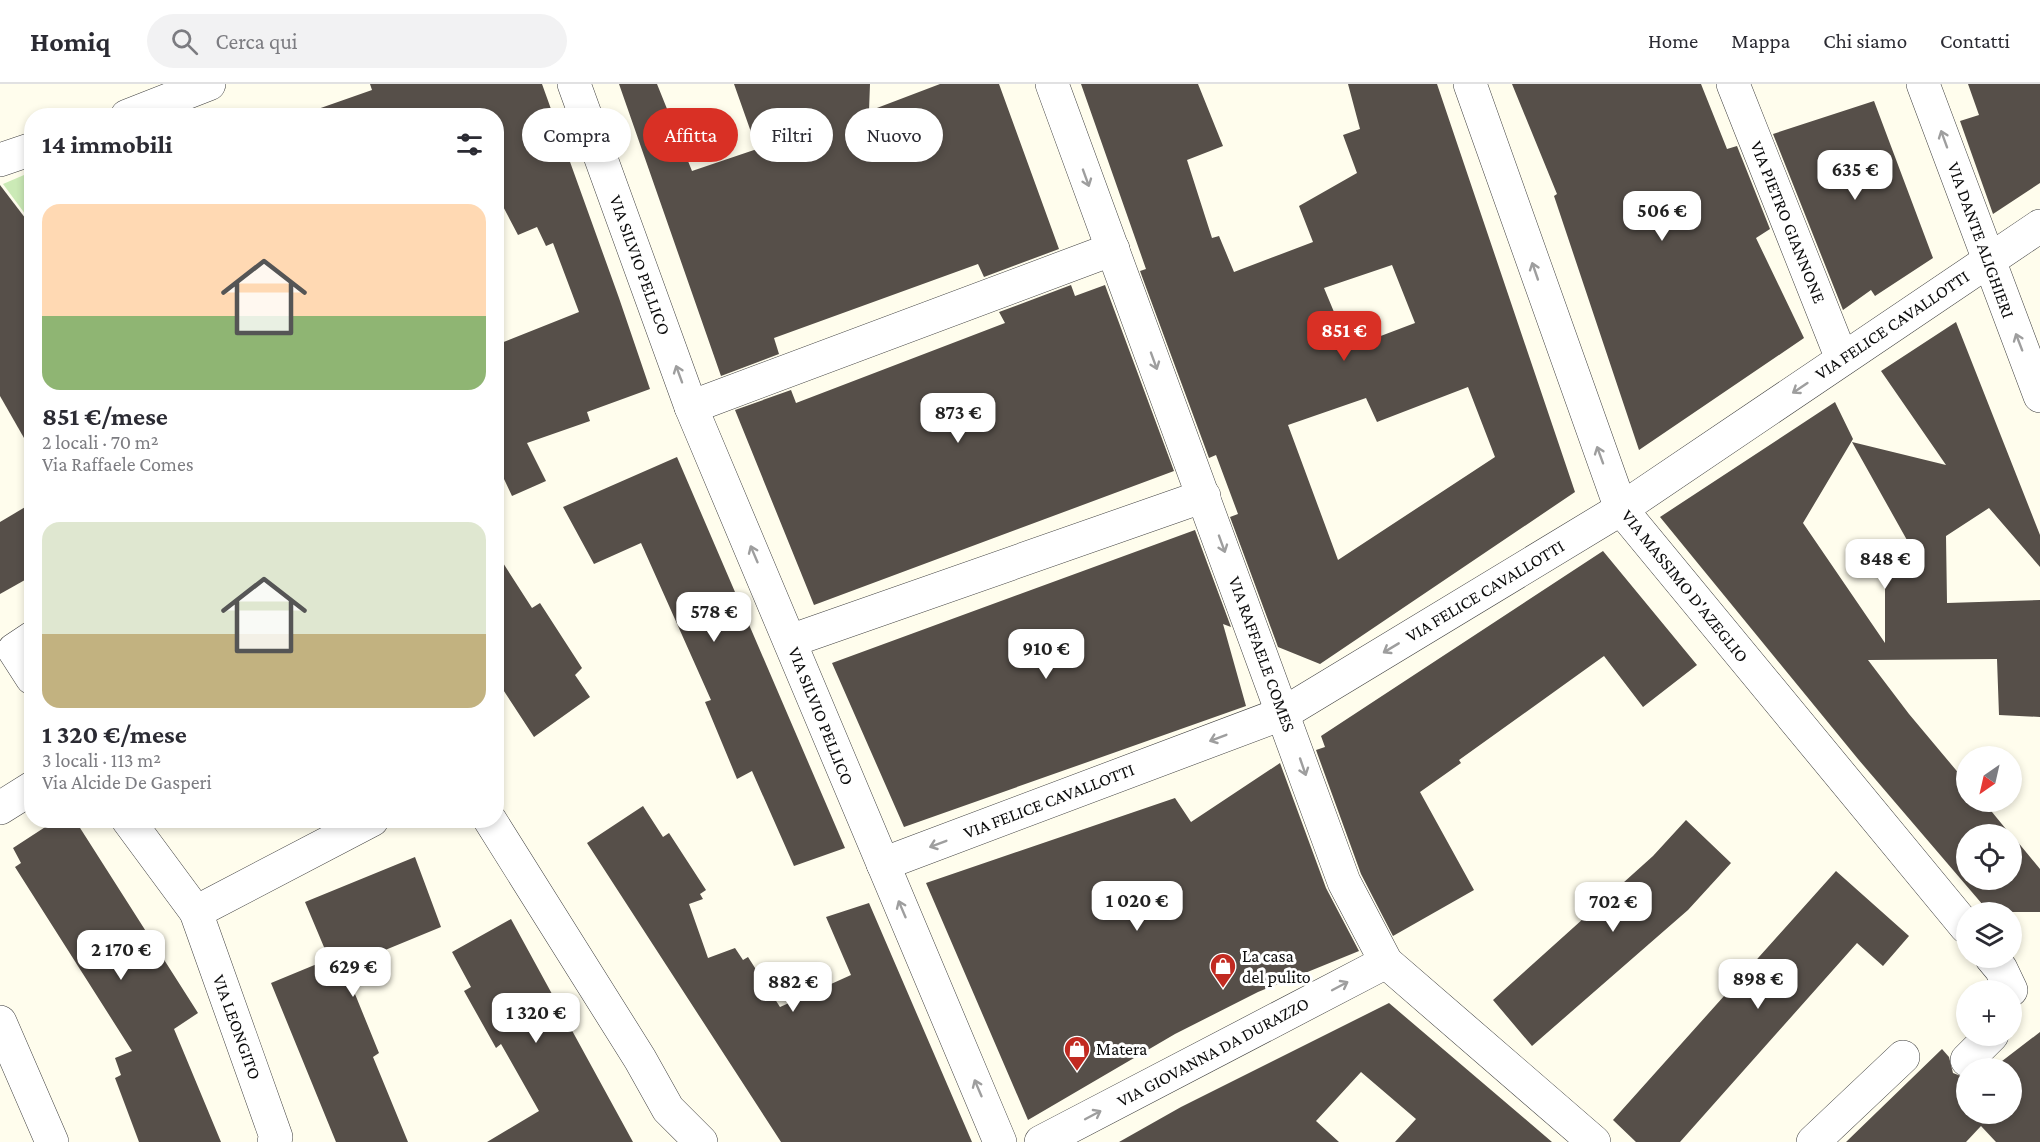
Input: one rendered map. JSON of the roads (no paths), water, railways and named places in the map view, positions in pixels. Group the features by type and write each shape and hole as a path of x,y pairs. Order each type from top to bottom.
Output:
{"street":[{"path":"150,105 209,84"},
{"name":"VIA SILVIO PELLICO","path":"574,84 691,407 1000,1142"},
{"name":"VIA RAFFAELE COMES","path":"1052,84 1344,882 1386,962 1578,1137"},
{"name":"VIA MASSIMO D'AZEGLIO","path":"1470,84 1621,509 1956,915"},
{"name":"VIA PIETRO GIANNONE","path":"1733,84 1842,359"},
{"name":"VIA DANTE ALIGHIERI","path":"1923,84 2040,396"},
{"path":"0,160 24,152"},
{"name":"VIA FELICE CAVALLOTTI","path":"883,864 1284,713 1621,509 2040,226"},
{"path":"691,407 1113,249"},
{"path":"790,641 1204,496"},
{"path":"24,644 14,650 24,666"},
{"path":"0,808 24,793"},
{"name":"VIA LEONGITO","path":"134,828 196,912 276,1137 274,1142"},
{"path":"196,912 357,828"},
{"path":"495,828 640,1059 668,1109 701,1142"},
{"name":"VIA GIOVANNA DA DURAZZO","path":"1041,1142 1386,962"},
{"path":"0,1023 52,1142"},
{"path":"1969,1058 1981,1046"},
{"path":"1813,1142 1903,1058"},
{"path":"668,1109 672,1142"}],"place":[{"name":"La casa del pulito","path":"1223,989"},
{"name":"Matera","path":"1077,1072"}]}
